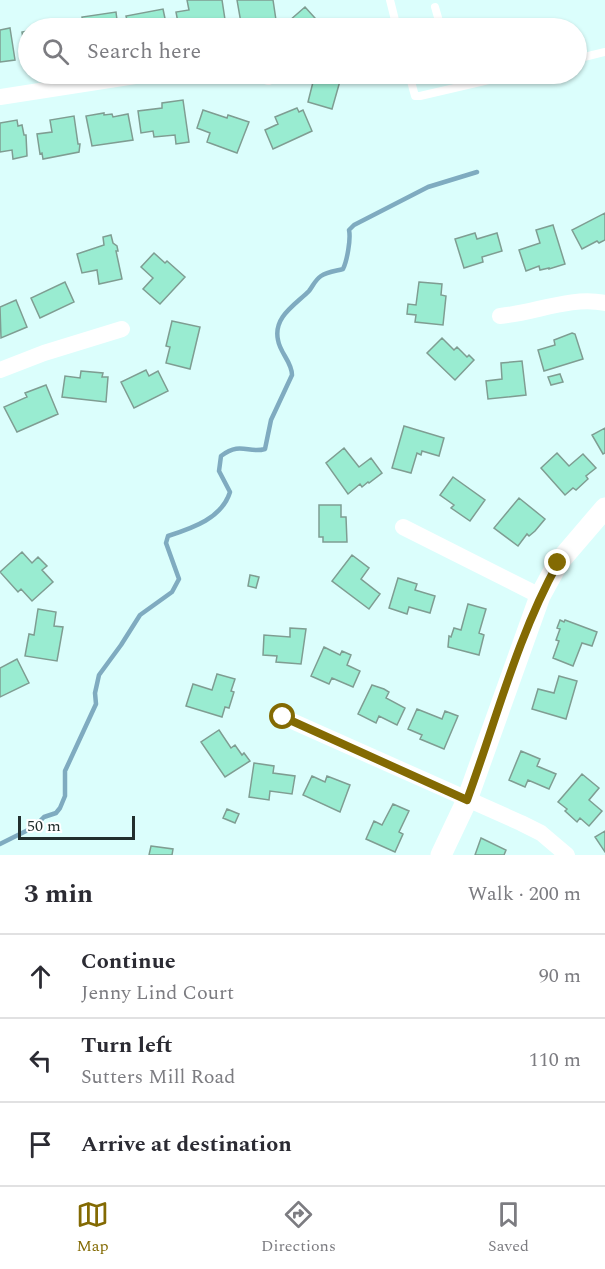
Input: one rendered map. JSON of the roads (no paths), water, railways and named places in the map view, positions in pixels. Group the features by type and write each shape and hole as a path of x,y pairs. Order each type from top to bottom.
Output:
{"street":[{"path":"0,97 84,84"},
{"path":"500,316 575,302 605,303"},
{"path":"0,370 53,350 122,329"},
{"path":"441,855 467,800 540,596 558,563 605,508"},
{"path":"403,527 540,596"},
{"path":"283,717 521,823 541,833 567,855"}],"lane":[{"path":"390,0 394,18"},
{"path":"435,6 438,18"},
{"path":"587,56 605,52"},
{"path":"412,84 415,96 420,96 472,84"}],"waterway":[{"path":"0,844 34,827 44,817 56,813 60,808 65,796 65,771 96,704 95,693 99,675 140,615 172,592 179,579 166,543 168,536 205,521 226,501 230,492 219,471 221,456 234,449 265,449 271,420 292,375 281,349 277,332 286,312 309,291 319,278 343,269 348,250 349,230 354,225 428,187 477,172"}]}
